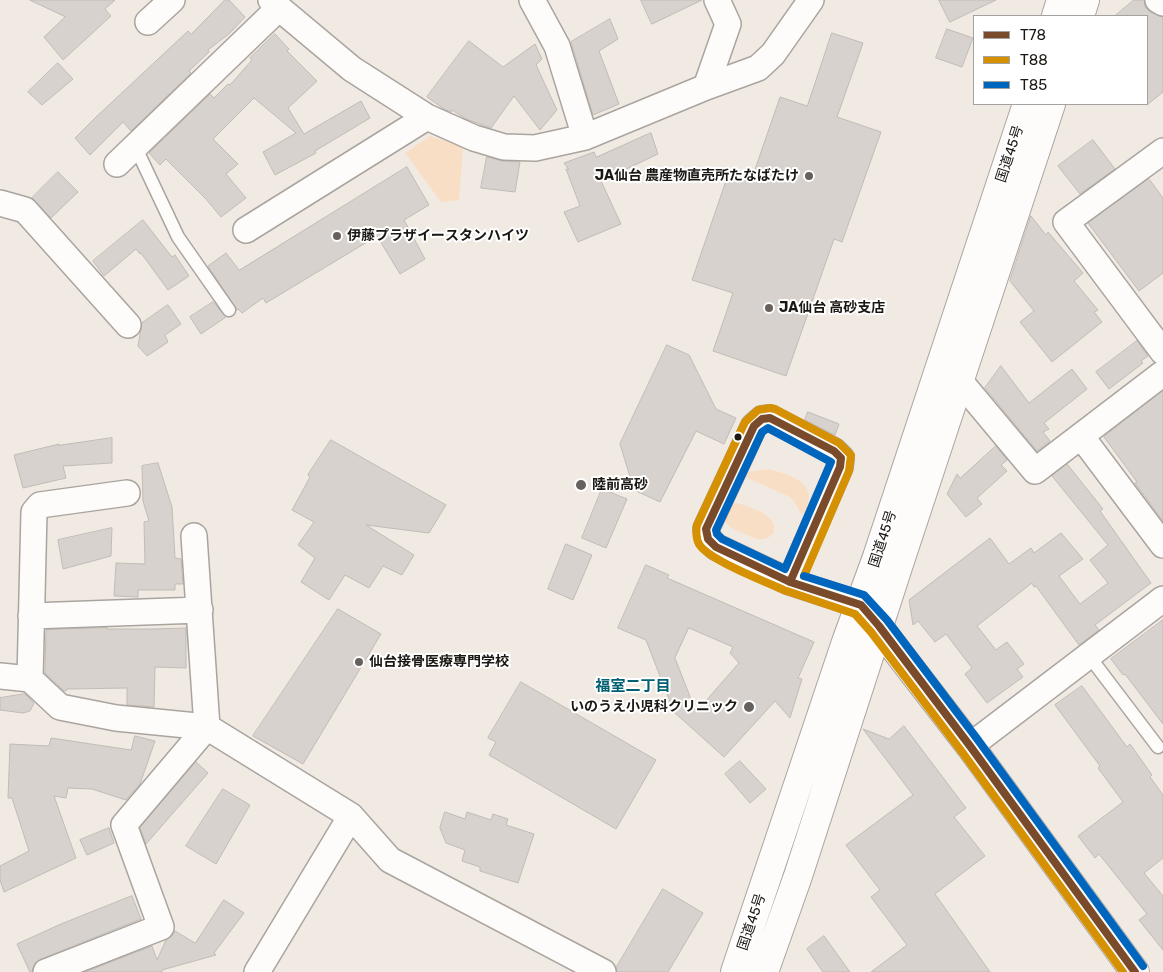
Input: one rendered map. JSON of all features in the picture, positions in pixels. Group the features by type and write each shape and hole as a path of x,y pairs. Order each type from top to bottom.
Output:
{"main road":[{"path":"1056,15 1061,0"},
{"path":"1080,15 1085,0"},
{"name":"国道45号","path":"735,972 861,605 1027,105"},
{"name":"国道45号","path":"764,972 798,876 1051,105"},
{"path":"861,605 970,746 1136,972"}],"street":[{"path":"148,22 172,0"},
{"path":"532,0 557,46 584,137"},
{"path":"706,87 728,24 717,0"},
{"path":"116,164 275,4 352,69 427,117 474,138 504,147 535,148 584,137 706,87 758,68 773,54 811,0"},
{"path":"1158,0 1163,3"},
{"path":"246,230 427,117"},
{"path":"959,380 1035,471 1082,436 1163,369 1066,222 1162,154"},
{"path":"0,203 25,210 128,325"},
{"path":"790,582 840,467 841,458 834,451 770,418 762,420 754,426 706,529 708,539 716,546 790,582 861,605"},
{"path":"1082,436 1163,545"},
{"path":"30,680 34,512 40,505 127,494"},
{"path":"46,972 160,927 124,824 207,727 194,536"},
{"path":"970,746 1163,599"},
{"path":"31,616 200,610"},
{"path":"0,676 30,680 60,707 116,718 207,727 351,816 390,860 603,972"},
{"path":"257,972 351,816"}],"lane":[{"path":"135,146 178,237 229,310"},
{"path":"1089,656 1158,747"}],"shaded area":[{"path":"430,136 463,147 459,200 441,202 405,153"},
{"path":"769,469 787,474 806,487 809,494 805,513 801,514 790,497 743,476 748,472"},
{"path":"735,503 750,507 770,518 773,522 774,533 765,539 756,539 728,525 725,518 726,514"}],"building":[{"path":"30,0 115,0 105,9 111,16 63,60 44,37 65,17"},
{"path":"225,0 229,0 245,17 230,33 208,50 209,52 189,71 191,73 131,131 123,122 90,155 75,138 188,31 191,34"},
{"path":"641,0 702,0 652,24"},
{"path":"939,0 996,0 950,22"},
{"path":"1134,0 1144,0 1145,7 1150,12 1163,17 1163,92 1148,104 1148,15 1116,15"},
{"path":"610,19 618,39 599,51 619,104 593,115 571,42"},
{"path":"947,29 973,38 962,67 936,58"},
{"path":"832,33 863,43 837,117 881,132 842,242 834,239 786,376 713,351 733,293 692,280 729,172 751,181 780,97 807,106"},
{"path":"275,34 289,49 287,51 317,81 288,108 304,134 361,101 370,118 315,151 316,153 275,175 263,152 296,133 254,98 213,139 238,164 226,174 246,198 221,217 166,159 160,165 149,153 210,94 214,98 228,84 230,85 252,60 250,58"},
{"path":"469,41 503,67 535,44 542,59 536,65 557,110 540,130 514,96 491,128 466,119 452,110 451,112 444,109 427,97"},
{"path":"58,63 73,79 42,105 28,92"},
{"path":"651,133 658,154 601,181 621,224 578,242 564,212 580,206 566,169 569,170 564,163 594,152 596,157"},
{"path":"1093,140 1115,169 1080,194 1058,166"},
{"path":"487,157 503,161 520,162 515,192 481,188"},
{"name":"伊藤プラザイースタンハイツ","path":"407,167 429,205 404,220 425,259 400,274 377,236 266,303 263,298 242,313 237,310 208,266 226,253 239,270"},
{"path":"58,172 78,192 51,218 32,198"},
{"path":"1149,179 1163,198 1163,273 1139,291 1088,223"},
{"path":"1031,216 1046,235 1048,232 1083,273 1074,281 1098,310 1094,312 1102,322 1052,362 1020,322 1034,311 1010,281"},
{"path":"143,220 172,257 175,255 189,276 168,290 136,249 104,276 93,261"},
{"path":"213,302 226,317 201,334 190,317"},
{"path":"168,305 181,324 165,335 168,342 147,356 138,346 142,323"},
{"path":"1137,341 1148,356 1141,361 1143,363 1109,389 1096,372"},
{"path":"667,345 689,355 716,409 736,418 724,444 696,431 660,502 634,490 620,444"},
{"path":"1001,366 1029,403 1072,369 1087,389 1044,423 1049,429 1043,432 1050,441 1037,451 985,388"},
{"path":"1163,391 1163,521 1104,437"},
{"path":"808,412 839,424 835,435 805,420"},
{"path":"112,438 112,463 63,466 66,478 23,488 14,455 59,444"},
{"path":"331,440 446,505 429,533 366,525 414,555 402,575 383,566 369,588 345,575 329,600 301,582 315,558 298,545 314,522 292,510 310,477 308,475"},
{"path":"996,446 1007,460 1001,465 1007,471 977,498 982,504 966,517 947,494 957,474 960,478"},
{"path":"158,463 172,507 175,558 181,559 183,584 175,584 175,590 138,590 138,597 114,596 116,563 145,564 144,522 149,521 143,501 142,466"},
{"path":"1067,464 1103,509 1100,511 1151,583 1095,625 1099,630 1079,645 1032,583 977,626 996,650 1007,642 1024,664 1017,669 1023,677 987,703 965,674 972,668 946,634 935,642 918,621 913,625 909,600 990,538 1009,564 1031,548 1034,553 1061,533 1083,559 1059,576 1080,604 1108,583 1090,560 1108,545 1052,476"},
{"path":"602,489 627,499 606,548 582,538"},
{"path":"112,528 111,556 63,569 58,540"},
{"path":"566,544 592,555 573,600 548,589"},
{"path":"646,565 669,575 667,578 814,642 798,678 802,679 790,718 775,701 724,757 674,712 646,640 618,628","holes":["689,628 733,647 730,653 739,663 696,712 675,658"]},
{"path":"338,609 381,634 303,764 253,736"},
{"path":"1163,620 1163,724 1125,674 1123,675 1111,659"},
{"path":"186,628 186,668 155,667 154,707 127,705 127,688 67,689 64,691 45,673 46,630"},
{"path":"521,682 656,760 616,829 489,755 496,742 488,738"},
{"path":"1082,686 1127,747 1130,744 1152,775 1150,777 1163,795 1163,858 1144,873 1163,896 1163,950 1139,920 1147,914 1099,854 1095,858 1078,836 1123,802 1098,768 1100,766 1055,705"},
{"path":"25,694 34,703 30,711 23,713 0,710 0,698"},
{"path":"904,726 966,808 954,817 985,856 935,894 990,972 871,972 907,945 871,897 880,890 846,845 913,795 863,729 889,739"},
{"path":"135,736 155,741 140,784 126,800 92,789 68,788 66,798 54,796 76,858 4,892 0,880 0,866 29,851 12,798 8,798 10,744 49,746 51,738 131,750"},
{"path":"740,761 766,789 750,803 725,774"},
{"path":"196,762 208,773 146,844 140,828"},
{"path":"223,789 250,805 216,864 186,846"},
{"path":"445,812 465,819 467,812 491,820 493,814 508,819 506,825 534,834 518,883 480,871 480,867 462,861 465,850 446,843 440,828"},
{"path":"109,828 114,843 87,855 80,840"},
{"path":"663,889 703,913 668,972 617,972 616,968"},
{"path":"132,896 141,919 41,959 35,963 32,972 30,972 17,944 61,924"},
{"path":"224,900 244,913 214,953 216,955 162,970 162,972 85,972 152,946 157,960 166,940 175,931 195,943"},
{"path":"824,936 850,972 823,972 807,949"}],"transit line":[{"name":"T88","path":"786,591 725,564 714,557 699,544 696,532 697,525 745,422 758,410 775,409 839,443 851,455 849,471 804,576"},
{"name":"T78","path":"770,418 834,451 841,458 840,467 790,582 716,547 708,539 706,529 754,426 762,419 770,418"},
{"name":"T85","path":"768,428 831,462 785,569 722,539 716,530 762,432 768,428"},
{"name":"T85","path":"804,576 864,595 887,620 978,740 1143,966"},
{"name":"T78","path":"790,582 861,605 970,746 1135,972"},
{"name":"T88","path":"787,591 855,614 871,632 962,752 1123,972"}],"place":[{"name":"JA仙台 農産物直売所たなばたけ","path":"809,176"},
{"name":"伊藤プラザイースタンハイツ","path":"337,236"},
{"name":"JA仙台 高砂支店","path":"769,308"},
{"name":"陸前高砂","path":"581,485"},
{"name":"仙台接骨医療専門学校","path":"359,662"},
{"name":"いのうえ小児科クリニック","path":"749,707"}],"district":[{"name":"福室二丁目","path":"633,687"}]}
